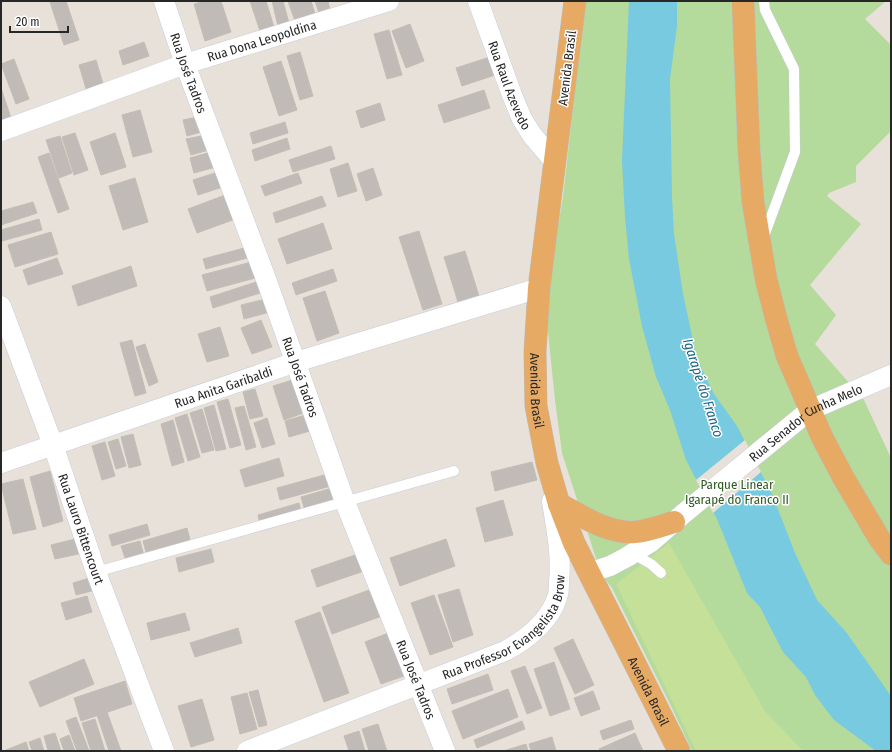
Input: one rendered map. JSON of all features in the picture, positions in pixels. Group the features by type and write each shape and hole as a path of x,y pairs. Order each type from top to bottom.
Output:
{"highway":[{"name":"Avenida Brasil","path":"575,1 540,288 535,352 536,406 547,463 559,504 574,543 588,574 680,751"},
{"path":"743,1 748,151 753,202 766,279 776,318 787,356 810,410 843,477 879,538 891,554"},
{"path":"559,504 600,525 616,531 634,532 679,518"}],"street":[{"name":"Rua José Tadros","path":"164,1 185,64 266,279 345,502 445,751"},
{"name":"Rua Dona Leopoldina","path":"1,131 185,64 388,1"},
{"name":"Rua Raul Azevedo","path":"478,1 522,119 532,135 555,162"},
{"name":"Rua Anita Garibaldi","path":"1,463 296,362 540,288"},
{"name":"Rua Lauro Bittencourt","path":"1,306 53,445 96,572 164,751"},
{"name":"Rua Senador Cunha Melo","path":"588,574 610,566 633,554 651,542 810,410 891,375"},
{"name":"Rua Professor Evangelista Brow","path":"247,751 505,651 522,642 537,628 550,612 558,597 560,555 547,463"}],"lane":[{"path":"760,245 795,152 794,70 765,10 764,1"},
{"path":"96,572 454,471"},
{"path":"633,554 650,564 661,573"}],"green space":[{"name":"Parque Linear Igarapé do Franco II","path":"585,1 886,1 865,19 891,45 891,131 856,166 856,182 829,193 827,196 861,224 810,285 836,315 815,344 864,400 891,458 891,751 692,751 612,588 601,574 562,453 545,303 563,197"},
{"path":"669,543 765,711 803,751 696,751 616,584"}],"water":[{"name":"Igarapé do Franco","path":"629,1 677,1 677,26 670,79 674,234 683,294 697,359 714,394 737,426 772,494 795,553 817,600 846,632 891,696 891,751 876,751 834,720 815,695 806,677 783,652 760,607 747,593 717,519 686,460 670,410 656,377 642,326 629,259 625,217 622,161"}],"pier":[{"path":"745,440 761,472 713,513 696,480"}],"building":[{"path":"66,1 79,40 64,45 50,2"},
{"path":"205,1 221,1 231,32 205,41 194,4"},
{"path":"250,1 266,1 274,27 260,31"},
{"path":"272,1 283,1 289,23 278,26"},
{"path":"288,1 311,1 315,14 295,21"},
{"path":"315,1 328,1 330,10 319,13"},
{"path":"410,24 424,61 406,68 392,31"},
{"path":"389,30 402,75 387,79 374,34"},
{"path":"144,42 149,56 123,65 119,51"},
{"path":"300,52 313,96 300,100 287,56"},
{"path":"493,56 498,74 462,86 456,68"},
{"path":"14,59 29,99 16,104 1,64"},
{"path":"96,60 104,87 87,92 79,65"},
{"path":"281,61 297,110 279,116 263,67"},
{"path":"1,88 11,118 1,121"},
{"path":"484,90 490,108 444,123 438,105"},
{"path":"380,103 385,120 361,128 356,111"},
{"path":"140,110 152,152 133,157 122,115"},
{"path":"207,115 212,129 187,136 183,120"},
{"path":"285,122 288,133 253,144 250,133"},
{"path":"75,133 88,170 74,175 62,137"},
{"path":"115,133 126,167 101,175 90,142"},
{"path":"211,134 216,148 191,155 186,139"},
{"path":"60,136 72,173 59,178 46,140"},
{"path":"287,138 290,149 255,161 252,150"},
{"path":"331,146 335,159 293,172 289,160"},
{"path":"218,150 223,165 194,173 190,158"},
{"path":"49,153 69,209 58,213 38,157"},
{"path":"348,163 357,191 338,197 330,169"},
{"path":"373,168 382,195 366,201 357,174"},
{"path":"221,171 226,186 198,195 193,180"},
{"path":"298,173 302,183 265,196 261,186"},
{"path":"135,178 148,222 123,230 109,186"},
{"path":"228,194 238,218 197,233 188,209"},
{"path":"322,196 326,206 276,223 273,213"},
{"path":"33,202 37,213 1,225 1,211"},
{"path":"39,219 42,230 2,241 1,230"},
{"path":"323,223 332,249 287,264 278,239"},
{"path":"419,231 442,304 423,310 399,237"},
{"path":"51,232 58,254 15,267 8,245"},
{"path":"248,247 251,257 206,269 203,259"},
{"path":"465,251 479,296 458,302 444,257"},
{"path":"57,258 63,274 28,285 23,270"},
{"path":"255,261 259,277 207,291 202,275"},
{"path":"131,266 137,286 78,306 72,286"},
{"path":"333,269 337,281 296,295 292,283"},
{"path":"256,282 260,293 213,308 210,297"},
{"path":"325,291 339,333 317,341 303,298"},
{"path":"270,298 274,311 244,319 241,305"},
{"path":"261,320 272,347 252,354 241,328"},
{"path":"220,327 229,356 207,362 198,334"},
{"path":"132,340 146,393 135,396 120,343"},
{"path":"145,344 158,382 149,386 136,347"},
{"path":"299,378 309,411 284,420 273,386"},
{"path":"255,389 263,416 250,419 243,392"},
{"path":"228,399 241,445 230,448 217,402"},
{"path":"214,405 226,449 216,451 204,408"},
{"path":"244,406 256,447 246,450 235,408"},
{"path":"202,409 214,450 202,453 190,413"},
{"path":"312,413 317,429 289,437 285,421"},
{"path":"187,414 200,457 188,461 175,418"},
{"path":"267,418 275,444 262,448 254,423"},
{"path":"173,420 184,462 172,466 161,424"},
{"path":"133,434 141,465 129,468 121,437"},
{"path":"118,439 126,466 116,469 108,442"},
{"path":"105,442 115,476 102,480 92,446"},
{"path":"279,458 284,476 245,487 240,470"},
{"path":"532,462 537,480 495,491 491,472"},
{"path":"50,471 63,521 43,527 30,477"},
{"path":"328,474 331,486 280,500 277,488"},
{"path":"23,479 36,529 13,534 1,484"},
{"path":"332,488 336,502 305,511 301,497"},
{"path":"503,500 513,535 485,542 476,508"},
{"path":"299,503 301,512 260,525 258,515"},
{"path":"147,524 150,535 112,546 109,535"},
{"path":"187,528 190,540 146,552 143,541"},
{"path":"79,538 83,553 55,559 51,545"},
{"path":"446,539 455,566 400,586 390,558"},
{"path":"140,541 144,556 126,561 121,546"},
{"path":"211,549 214,562 179,572 176,558"},
{"path":"361,553 367,570 317,587 311,570"},
{"path":"96,576 99,589 76,595 73,583"},
{"path":"372,589 382,616 332,634 322,607"},
{"path":"459,589 473,635 453,642 438,595"},
{"path":"434,595 453,647 430,655 411,603"},
{"path":"87,596 92,612 66,620 61,603"},
{"path":"320,612 349,693 324,702 295,621"},
{"path":"185,613 190,630 151,640 147,623"},
{"path":"238,628 242,643 195,657 190,643"},
{"path":"391,632 407,675 381,684 365,642"},
{"path":"573,639 594,685 575,694 554,648"},
{"path":"84,659 94,684 40,707 29,682"},
{"path":"554,662 570,709 550,716 534,669"},
{"path":"525,666 542,708 527,714 511,671"},
{"path":"488,674 493,690 452,704 447,689"},
{"path":"125,681 132,704 81,721 74,698"},
{"path":"508,689 518,717 463,739 452,711"},
{"path":"258,690 267,725 259,727 249,692"},
{"path":"593,691 600,709 581,716 574,698"},
{"path":"247,693 257,729 240,734 231,697"},
{"path":"202,699 214,740 191,747 178,706"},
{"path":"107,712 121,751 109,751 97,715"},
{"path":"76,717 89,751 77,751 66,721"},
{"path":"95,719 105,751 91,751 82,723"},
{"path":"631,720 634,729 603,740 600,731"},
{"path":"522,721 525,729 477,748 474,740"},
{"path":"378,724 387,751 369,751 362,729"},
{"path":"359,731 365,751 349,751 344,736"},
{"path":"55,733 61,751 48,751 44,736"},
{"path":"635,733 643,751 600,751 599,749"},
{"path":"69,735 75,751 64,751 60,739"},
{"path":"552,737 556,751 531,751 529,744"},
{"path":"40,738 44,751 32,751 29,742"},
{"path":"26,742 29,751 6,750"},
{"path":"526,744 528,751 503,751"}]}
